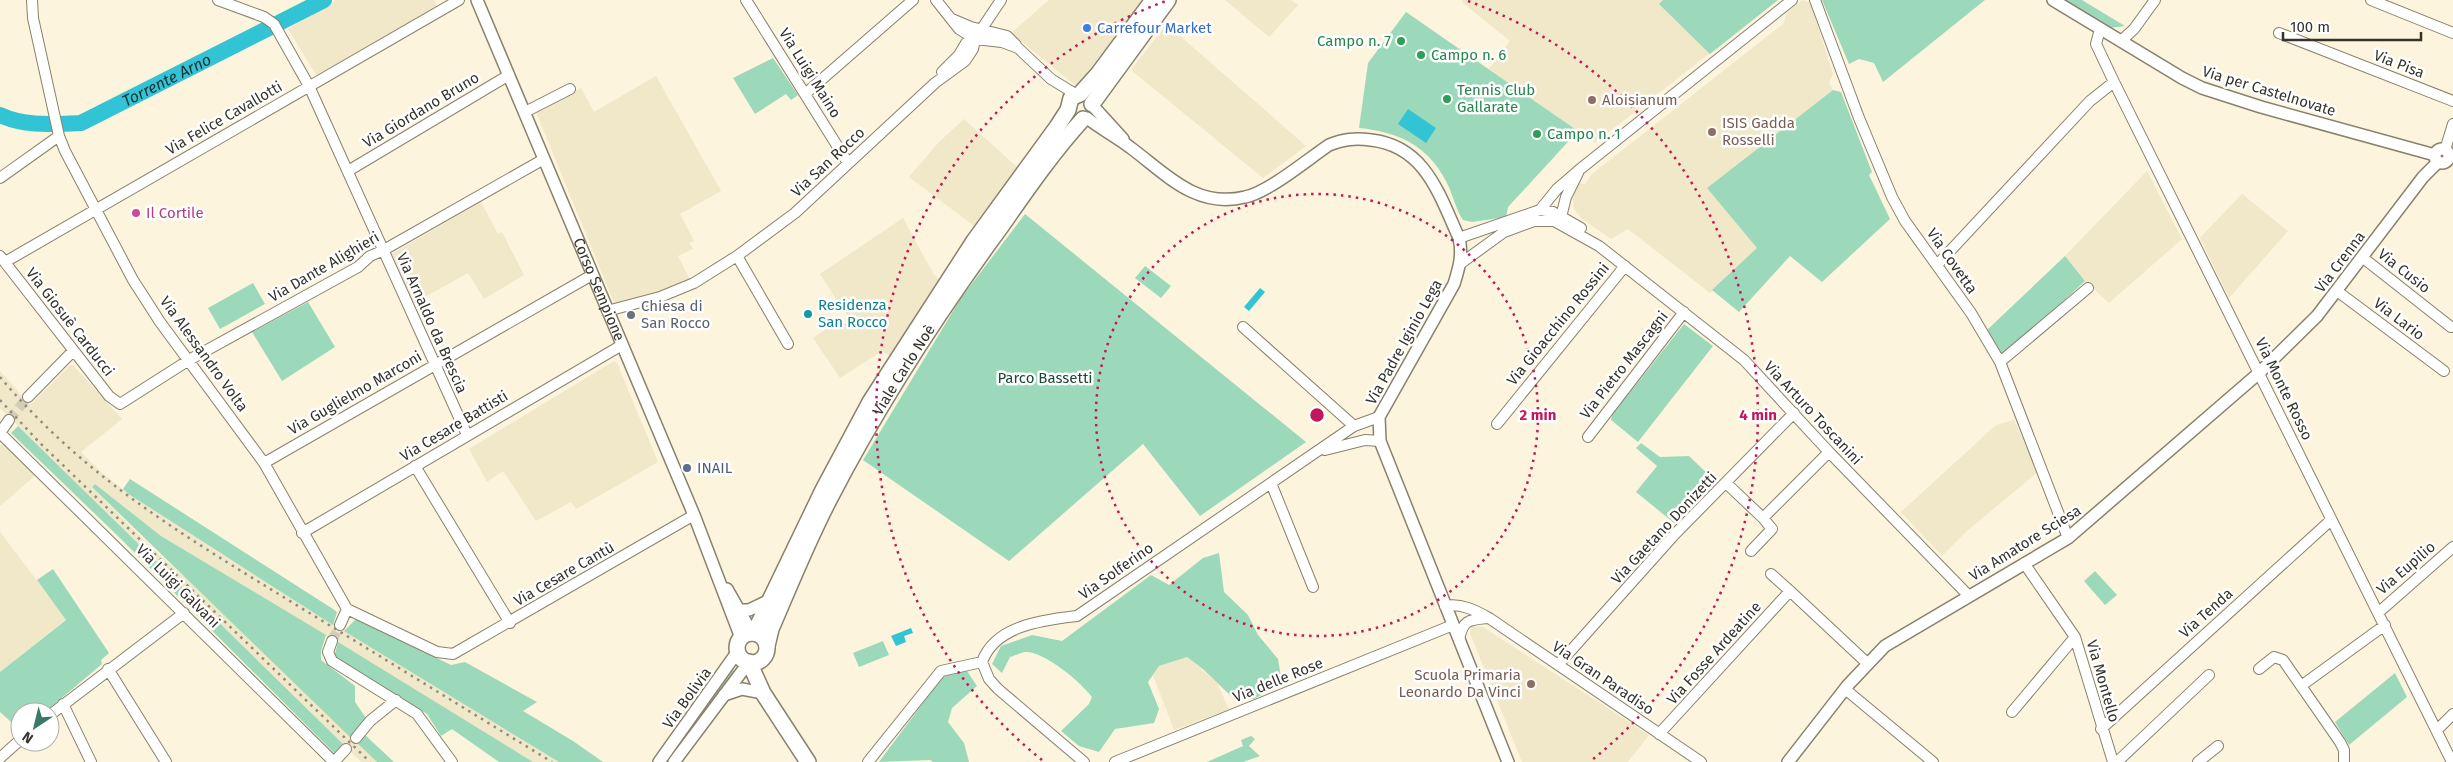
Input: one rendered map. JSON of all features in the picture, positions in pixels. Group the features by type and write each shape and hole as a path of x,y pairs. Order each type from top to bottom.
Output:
{"main road":[{"name":"Viale Carlo Noè","path":"759,656 830,499 935,318 1059,147 1098,74 1153,0"},
{"name":"Viale Carlo Noè","path":"744,641 770,600 823,490 880,386 974,241 1168,0"},
{"path":"759,656 742,658 744,641 764,639 759,656 764,693 808,762"},
{"path":"759,656 783,724"}],"street":[{"name":"Via Alessandro Volta","path":"32,0 33,18 59,133 74,171 134,280 160,322 264,463 302,533 347,609"},
{"name":"Via Arnaldo da Brescia","path":"218,0 264,17 279,31 309,86 433,365 467,435"},
{"name":"Via Felice Cavallotti","path":"2,259 95,210 459,0"},
{"name":"Corso Sempione","path":"477,0 694,516 744,641"},
{"path":"805,94 913,0"},
{"path":"936,0 959,29 975,39 1002,42 1018,48"},
{"name":"Via San Rocco","path":"607,311 660,297 694,283 737,256 795,213 935,83 965,61 974,49 975,39 1001,0"},
{"path":"1459,238 1540,210 1549,198 1579,170 1792,0"},
{"name":"Via Covetta","path":"1815,0 1858,118 1892,197 1905,221 1937,265 2000,362 2068,538"},
{"name":"Via per Castelnovate","path":"2053,0 2202,88 2261,107 2444,156"},
{"path":"2121,41 2134,29 2155,0"},
{"path":"2371,0 2453,33"},
{"name":"Via Luigi Maino","path":"750,3 848,163"},
{"path":"952,19 982,30 1007,36 1081,106"},
{"name":"Via Monte Rosso","path":"2100,29 2096,44 2114,82 2452,762"},
{"name":"Via Pisa","path":"2279,33 2453,101"},
{"name":"Via Giordano Bruno","path":"348,171 509,75"},
{"path":"1937,265 2090,101 2114,82"},
{"path":"525,112 570,89"},
{"name":"Via Padre Iginio Lega","path":"1081,106 1104,132 1129,146 1188,190 1204,198 1226,200 1246,197 1260,191 1329,144 1341,140 1357,138 1385,142 1403,150 1423,167 1459,238 1461,250 1460,264 1454,284 1379,417 1380,442 1508,762"},
{"path":"2444,156 2453,124"},
{"path":"0,178 59,133"},
{"name":"Via Crenna","path":"2259,373 2317,316 2423,177 2444,156"},
{"name":"Via Dante Alighieri","path":"120,404 189,360 358,267 370,256 382,251 544,158"},
{"path":"1557,218 1579,170"},
{"path":"1549,198 1557,218"},
{"path":"1540,210 1557,218"},
{"path":"1460,264 1504,232 1534,221 1557,218"},
{"name":"Via Arturo Toscanini","path":"1557,218 1584,230 1599,246 1744,360 1829,452 1969,596"},
{"path":"737,256 788,344"},
{"name":"Via Cusio","path":"2362,257 2451,327"},
{"name":"Via Giosuè Carducci","path":"2,259 109,396 120,404"},
{"name":"Via Gioacchino Rossini","path":"1497,424 1624,266"},
{"name":"Via Guglielmo Marconi","path":"264,463 592,275"},
{"path":"2000,362 2088,288"},
{"name":"Via Lario","path":"2337,291 2444,371"},
{"name":"Via Pietro Mascagni","path":"1588,437 1684,312"},
{"path":"1243,327 1354,426"},
{"name":"Via Cesare Battisti","path":"302,533 622,345"},
{"path":"28,397 73,351"},
{"name":"Via Amatore Sciesa","path":"1788,762 1867,663 1906,632 2068,538 2259,373"},
{"name":"Via Gaetano Donizetti","path":"1558,665 1675,534 1794,414"},
{"name":"Via Solferino","path":"982,662 986,650 1012,631 1036,623 1077,616 1354,426 1379,417"},
{"path":"0,433 9,420"},
{"name":"Via Luigi Galvani","path":"0,433 334,762"},
{"name":"Via Solferino","path":"1312,455 1345,443 1365,440 1380,442"},
{"path":"1763,518 1829,452"},
{"path":"415,466 510,622"},
{"path":"1271,483 1313,587"},
{"path":"1726,483 1772,529 1751,552"},
{"name":"Via Cesare Cantù","path":"347,609 437,652 448,655 459,652 694,516"},
{"name":"Via Tenda","path":"2101,729 2331,520"},
{"name":"Via Eupilio","path":"2379,612 2453,547"},
{"name":"Via Montello","path":"2024,564 2075,637 2112,762"},
{"path":"1771,574 1867,663"},
{"name":"Corso Sempione","path":"719,578 740,610 744,641"},
{"name":"Via Fosse Ardeatine","path":"1659,734 1790,591"},
{"path":"740,610 749,610 770,600"},
{"name":"Via Gran Paradiso","path":"1445,606 1455,604 1473,609 1488,618 1701,762"},
{"path":"340,626 347,609"},
{"path":"60,707 184,613"},
{"path":"1459,640 1461,628 1468,620 1488,618"},
{"name":"Via delle Rose","path":"1115,762 1453,625"},
{"path":"2301,686 2385,625"},
{"path":"2012,712 2075,637"},
{"name":"Via Bolivia","path":"659,762 744,641"},
{"path":"332,642 328,652 332,661 417,714 452,762"},
{"name":"Via Bolivia","path":"674,762 722,695 759,656"},
{"path":"2258,669 2274,657 2279,657 2344,750 2344,762"},
{"path":"868,762 941,671 982,662 989,679 998,689 1084,762"},
{"path":"108,669 166,762"},
{"path":"2117,762 2209,676"},
{"name":"Via Bolivia","path":"722,695 732,690 742,689 764,693"},
{"path":"1845,689 1933,762"},
{"path":"356,738 370,722 396,700"},
{"path":"63,704 91,762"},
{"path":"2437,730 2453,714"},
{"path":"2198,762 2218,746"},
{"path":"334,762 346,748"},
{"path":"0,758 10,749"}],"shaded area":[{"path":"336,0 434,0 437,6 317,76 288,29"},
{"path":"1049,0 1142,0 1084,86 1076,86 1011,33"},
{"path":"1225,0 1291,0 1298,5 1269,37"},
{"name":"Aloisianum","path":"1463,0 1778,0 1595,143 1489,69 1510,41 1462,2"},
{"name":"ISIS Gadda Rosselli","path":"1802,0 1810,2 1833,74 1829,83 1833,90 1707,188 1758,248 1710,293 1628,229 1611,239 1581,218 1574,209 1573,197 1578,183 1585,184 1592,174 1784,23 1786,14"},
{"path":"1165,26 1180,36 1306,146 1263,178 1131,70"},
{"path":"656,76 721,191 680,214 694,241 689,243 693,249 678,256 690,280 656,294 615,305 536,112 581,88 594,112"},
{"path":"964,119 1018,168 977,228 909,177 939,142"},
{"path":"2147,171 2182,239 2109,303 2085,281 2065,256"},
{"path":"2242,194 2288,231 2229,298 2200,238"},
{"path":"481,202 498,234 502,232 524,275 484,299 468,273 412,304 390,255"},
{"path":"903,218 934,275 942,282 890,356 882,351 840,378 813,338 838,321 842,326 850,320 820,274"},
{"path":"614,361 617,363 658,462 576,509 571,502 536,521 503,471 487,482 469,449"},
{"path":"70,365 73,365 122,419 81,452 102,473 130,495 218,552 559,762 533,762 161,536 95,484 92,487 151,547 218,607 377,762 361,762 0,408 0,371 30,405"},
{"path":"2014,420 2038,472 1968,530 1942,556 1901,512 1996,425"},
{"path":"7,444 37,474 0,506 0,445"},
{"path":"0,532 66,619 0,672"},
{"name":"Scuola Primaria Leonardo Da Vinci","path":"1471,626 1483,627 1649,735 1628,762 1522,762 1470,633"},
{"path":"1187,657 1217,683 1229,709 1174,730 1153,675 1159,666"}],"green space":[{"path":"1663,0 1778,0 1710,54 1659,4"},
{"path":"1822,0 1985,0 1883,82 1874,63 1859,59 1849,64"},
{"path":"2063,0 2082,0 2125,26 2109,28"},
{"name":"Tennis Club Gallarate","path":"1406,12 1578,131 1508,207 1506,217 1472,222 1463,220 1446,181 1430,158 1420,149 1399,137 1359,128 1368,63"},
{"path":"773,58 798,95 791,100 786,94 755,114 733,78"},
{"path":"1833,90 1841,92 1872,172 1869,175 1890,219 1822,282 1790,256 1739,312 1712,290 1757,248 1707,188"},
{"name":"Parco Bassetti","path":"1025,214 1306,442 1200,516 1143,444 1009,561 863,460 961,298"},
{"path":"2065,256 2085,281 2005,355 2001,354 1987,330"},
{"path":"1145,266 1171,286 1161,298 1135,278"},
{"path":"253,283 265,304 220,329 208,308"},
{"path":"308,302 335,347 282,381 252,332"},
{"path":"1684,324 1713,346 1638,442 1611,420 1612,415"},
{"path":"18,426 343,744 335,754 121,539 11,433"},
{"path":"1641,443 1660,457 1689,456 1716,482 1674,523 1636,492 1657,466 1636,448"},
{"path":"130,479 333,609 337,612 333,625 130,495 123,489"},
{"path":"95,484 161,536 326,635 321,651 321,660 355,686 355,702 366,718 350,737 92,487"},
{"path":"1219,553 1224,592 1248,615 1258,635 1278,659 1282,683 1254,699 1234,699 1204,670 1187,657 1159,666 1148,682 1159,709 1154,723 1115,729 1099,752 1079,746 1061,731 1089,704 1092,697 1062,668 1042,656 1025,652 1010,657 1002,673 992,664 1001,646 1032,635 1062,641 1151,575 1169,585 1203,558"},
{"path":"53,569 109,653 101,660 102,664 57,702 10,702 10,721 0,712 0,672 66,620 37,580"},
{"path":"2095,571 2117,595 2105,605 2084,581"},
{"path":"356,619 451,665 465,662 537,702 523,711 573,741 603,762 559,762 344,631"},
{"path":"883,641 889,655 859,667 853,653"},
{"path":"338,642 533,762 499,762 452,729 441,736 427,714 334,657"},
{"path":"733,670 735,672 669,762 665,762"},
{"path":"967,671 977,686 952,708 948,722 964,743 969,762 933,762 930,760 879,762 946,672"},
{"path":"2395,673 2407,697 2349,745 2335,722"},
{"path":"364,734 394,762 377,762 356,742"},
{"path":"1251,736 1255,739 1249,746 1260,756 1243,762 1207,762 1243,746 1241,740"}],"water":[{"path":"1408,109 1436,128 1426,143 1398,124"},
{"path":"1260,288 1265,292 1249,311 1244,307"},
{"path":"911,628 913,633 904,636 906,642 896,646 891,636"}],"waterway":[{"name":"Torrente Arno","path":"0,115 30,123 81,123 324,0"}],"tunnel":[{"path":"9,420 28,397"},
{"path":"332,641 340,625"}],"railway":[{"path":"0,377 67,446 139,504 216,555 552,762"},
{"path":"0,400 39,442 370,762"}],"place":[{"name":"Carrefour Market","path":"1087,28"},
{"name":"Campo n. 7","path":"1401,41"},
{"name":"Campo n. 6","path":"1421,55"},
{"name":"Tennis Club Gallarate","path":"1447,99"},
{"name":"Aloisianum","path":"1592,100"},
{"name":"ISIS Gadda Rosselli","path":"1712,132"},
{"name":"Campo n. 1","path":"1537,134"},
{"name":"Il Cortile","path":"136,213"},
{"name":"Residenza San Rocco","path":"808,314"},
{"name":"Chiesa di San Rocco","path":"631,315"},
{"name":"INAIL","path":"687,468"},
{"name":"Scuola Primaria Leonardo Da Vinci","path":"1531,684"}]}
